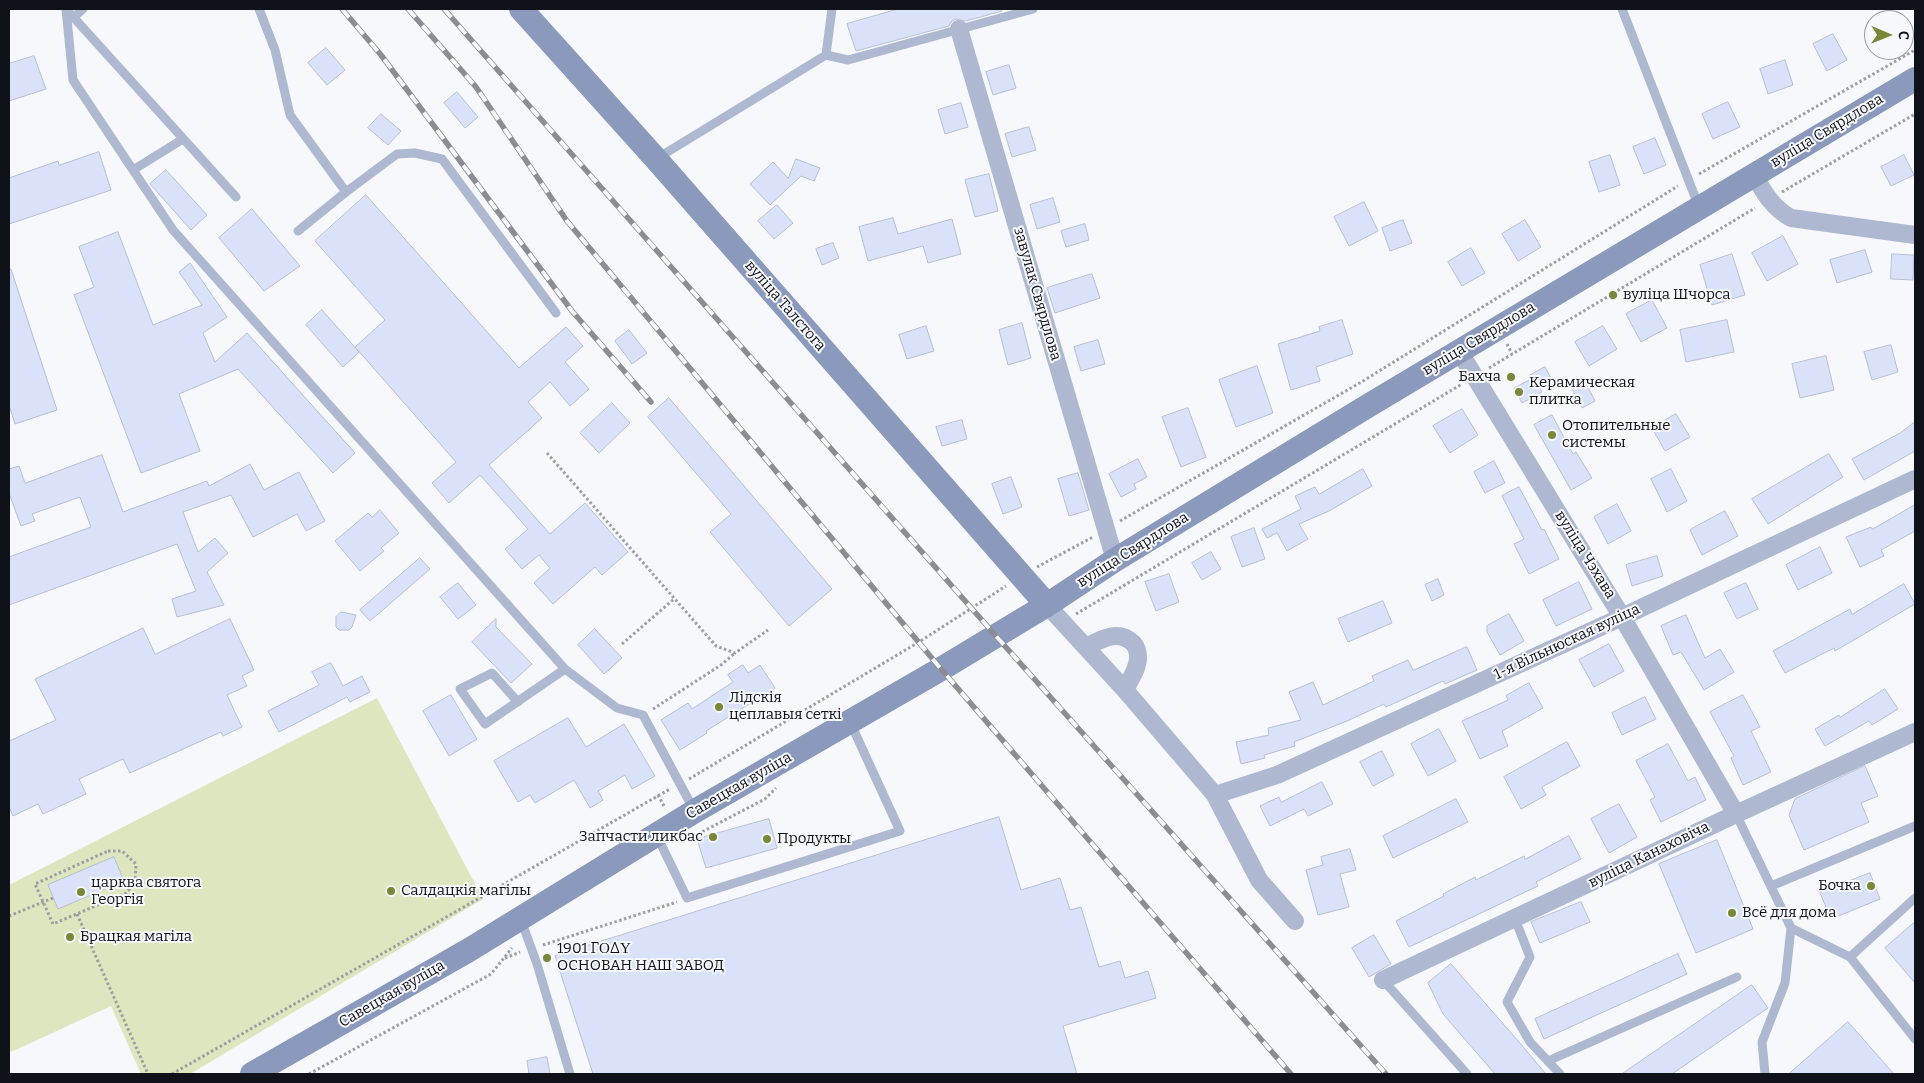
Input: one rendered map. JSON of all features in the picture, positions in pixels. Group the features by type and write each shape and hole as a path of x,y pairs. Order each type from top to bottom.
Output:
{"main road":[{"name":"вуліца Талстога","path":"521,9 656,159 1054,614"},
{"name":"вуліца Свярдлова","path":"1054,614 1115,560 1459,351 1915,79"},
{"name":"Савецкая вуліца","path":"252,1074 469,950 523,926 695,811 850,722 1054,614"}],"street":[{"name":"завулак Свярдлова","path":"959,29 1115,560"},
{"path":"1754,175 1769,200 1779,211 1791,218 1915,235"},
{"name":"вуліца Чэхава","path":"1459,351 1622,617 1736,814"},
{"name":"1-я Вільнюская вуліца","path":"1216,795 1277,774 1622,617 1915,479"},
{"path":"1054,614 1125,690 1216,795 1259,880 1295,921"},
{"path":"1086,647 1103,638 1116,635 1127,638 1136,647 1138,659 1125,690"},
{"name":"вуліца Канаховіча","path":"1383,980 1915,732"}],"lane":[{"path":"66,9 236,197"},
{"path":"66,9 73,80 173,230 565,670 617,708 643,715 695,811"},
{"path":"74,17 83,9"},
{"path":"260,9 275,50 290,115 346,192"},
{"path":"826,54 832,9"},
{"path":"656,159 826,54 848,60 1033,9"},
{"path":"1622,9 1699,208"},
{"path":"133,170 184,139"},
{"path":"298,231 397,154 415,152 442,160 556,312"},
{"path":"518,702 492,673 460,689 485,724 518,702 565,670"},
{"path":"657,835 687,898 900,830 850,722"},
{"path":"1736,814 1791,928 1785,983 1762,1042 1764,1074"},
{"path":"1771,886 1915,826"},
{"path":"1850,957 1915,898"},
{"path":"1515,920 1530,957 1507,1002 1530,1042 1560,1074"},
{"path":"523,926 532,948 570,1074"},
{"path":"1791,928 1850,957 1915,1039"},
{"path":"1548,1061 1737,977"},
{"path":"1383,980 1467,1074"}],"path":[{"path":"172,1074 681,784 919,642 1022,576 1106,530 1363,381 1688,180 1915,50"},
{"path":"1054,614 1475,376 1915,114"},
{"path":"548,453 716,646 735,653"},
{"path":"622,644 674,599"},
{"path":"643,715 721,665 768,630"},
{"path":"693,837 765,799 782,782"},
{"path":"108,851 122,851 136,864 135,883 126,893 78,914 53,924 43,902 35,884 108,851"},
{"path":"9,916 53,898"},
{"path":"504,958 687,898"},
{"path":"78,914 148,1074"},
{"path":"309,1074 491,974 504,958 523,926"}],"green space":[{"path":"377,698 483,899 190,1074 141,1074 111,1006 11,1052 9,1046 9,885"}],"building":[{"path":"898,9 1001,9 1002,11 966,21 956,19 949,26 856,51 847,24"},
{"path":"1833,34 1847,60 1827,71 1813,44"},
{"path":"326,48 345,70 327,85 308,63"},
{"path":"34,56 46,89 9,101 9,64"},
{"path":"1785,60 1793,85 1768,94 1760,69"},
{"path":"1009,65 1016,88 993,95 986,72"},
{"path":"457,92 478,117 465,128 444,103"},
{"path":"1728,102 1740,127 1713,139 1702,114"},
{"path":"961,103 968,127 945,134 938,110"},
{"path":"381,114 401,131 388,145 368,128"},
{"path":"1029,127 1036,150 1012,157 1005,134"},
{"path":"1655,138 1666,165 1644,174 1633,147"},
{"path":"99,152 111,190 9,224 9,178 58,161 59,165"},
{"path":"1610,155 1620,185 1599,192 1589,162"},
{"path":"1904,155 1914,175 1891,186 1881,167"},
{"path":"796,159 820,168 814,181 801,176 770,205 750,184 773,162 788,178"},
{"path":"166,170 207,215 191,230 150,184"},
{"path":"989,174 998,211 975,217 965,180"},
{"path":"366,195 519,368 566,327 583,346 565,362 589,389 570,406 550,382 528,402 542,418 489,465 550,534 585,503 628,552 602,575 595,567 553,604 534,583 550,568 539,555 522,569 505,549 528,529 480,475 449,503 432,483 456,462 355,347 385,320 315,241"},
{"path":"1053,198 1060,222 1037,229 1030,205"},
{"path":"1364,202 1378,231 1349,246 1334,217"},
{"path":"777,205 793,223 774,239 758,221"},
{"path":"252,209 300,266 264,291 219,238"},
{"path":"893,218 898,234 952,219 961,254 928,263 923,246 868,261 859,227"},
{"path":"1403,220 1412,243 1390,251 1382,228"},
{"path":"1525,220 1541,247 1518,261 1502,234"},
{"path":"1085,224 1089,240 1066,247 1061,231"},
{"path":"118,232 153,325 202,305 179,272 190,263 227,317 203,333 215,362 247,333 355,453 333,473 238,369 179,394 200,451 141,473 74,295 94,287 79,247"},
{"path":"1783,236 1798,264 1767,281 1752,253"},
{"path":"833,243 839,258 822,265 816,249"},
{"path":"1471,248 1485,273 1462,286 1448,262"},
{"path":"1865,250 1872,272 1837,283 1830,260"},
{"path":"1732,254 1745,295 1712,305 1700,265"},
{"path":"1892,254 1914,255 1913,280 1891,279"},
{"path":"9,269 11,269 57,410 15,424 9,405"},
{"path":"1092,274 1100,298 1055,313 1047,288"},
{"path":"1652,300 1667,328 1641,342 1626,314"},
{"path":"322,310 359,352 343,367 306,325"},
{"path":"1342,320 1353,354 1316,367 1320,381 1291,390 1278,344 1320,331 1319,327"},
{"path":"1727,320 1734,352 1686,362 1680,330"},
{"path":"1022,323 1031,358 1008,365 999,330"},
{"path":"926,326 934,351 907,359 899,335"},
{"path":"1603,326 1617,349 1589,366 1575,342"},
{"path":"629,330 647,353 632,364 615,341"},
{"path":"1098,340 1105,364 1081,371 1074,347"},
{"path":"1891,345 1898,372 1872,380 1864,352"},
{"path":"1826,356 1834,390 1800,398 1792,364"},
{"path":"1257,366 1273,413 1236,427 1219,380"},
{"path":"1545,367 1551,378 1538,386 1542,392 1522,403 1514,388 1531,379 1529,376"},
{"path":"1585,381 1595,401 1582,408 1571,387"},
{"path":"669,398 832,589 789,626 710,532 731,514 648,417"},
{"path":"612,403 630,423 599,453 580,433"},
{"path":"1188,408 1206,457 1181,467 1162,417"},
{"path":"1462,409 1478,435 1450,453 1433,426"},
{"path":"1676,414 1690,437 1665,451 1652,428"},
{"path":"1552,415 1573,454 1576,452 1592,478 1571,490 1534,425"},
{"path":"962,420 967,439 942,446 936,427"},
{"path":"1915,422 1915,451 1864,480 1852,459 1900,433"},
{"path":"1829,454 1843,477 1768,524 1752,499"},
{"path":"102,455 123,512 207,481 209,486 250,464 264,490 299,472 325,521 306,531 297,514 253,537 231,495 183,512 198,552 215,538 228,553 207,572 224,605 177,617 172,599 196,591 177,544 9,605 9,557 91,527 80,497 32,514 35,521 21,526 9,493 9,469 19,466 25,483"},
{"path":"1138,459 1147,477 1134,484 1136,489 1121,497 1109,474"},
{"path":"1494,461 1505,483 1485,493 1474,472"},
{"path":"1363,469 1372,486 1329,511 1299,524 1308,539 1287,551 1277,533 1267,538 1262,529 1301,509 1295,496 1315,487 1319,494"},
{"path":"1671,469 1687,501 1667,512 1651,479"},
{"path":"1078,473 1089,510 1069,516 1058,479"},
{"path":"1011,477 1022,507 1003,514 992,484"},
{"path":"1519,487 1559,559 1529,574 1514,544 1524,539 1502,496"},
{"path":"1617,504 1631,531 1608,544 1594,517"},
{"path":"1915,505 1915,531 1881,550 1884,556 1860,567 1846,537 1871,527 1872,529"},
{"path":"380,510 399,533 381,548 384,551 360,571 335,541 368,513 372,517"},
{"path":"1725,511 1738,536 1702,555 1690,530"},
{"path":"1254,528 1265,559 1242,567 1231,537"},
{"path":"1820,547 1832,573 1798,590 1786,565"},
{"path":"1211,552 1221,569 1202,580 1192,563"},
{"path":"1657,556 1663,576 1632,586 1626,565"},
{"path":"420,558 430,569 370,621 360,610"},
{"path":"1169,574 1179,602 1156,611 1145,582"},
{"path":"1438,579 1444,595 1432,601 1425,585"},
{"path":"1579,582 1592,609 1556,626 1543,600"},
{"path":"458,583 476,605 458,619 440,597"},
{"path":"1746,583 1758,609 1737,619 1724,593"},
{"path":"1904,584 1915,604 1835,651 1834,648 1785,673 1773,651 1850,609 1852,614"},
{"path":"1383,601 1392,623 1348,642 1338,619"},
{"path":"341,612 356,615 349,630 339,630 336,627 336,617"},
{"path":"1509,614 1524,641 1500,655 1487,632 1487,626"},
{"path":"1686,615 1705,658 1720,649 1734,672 1704,690 1681,652 1673,655 1661,626"},
{"path":"230,619 254,670 242,676 247,686 227,695 242,727 223,736 221,732 130,773 123,759 79,779 86,794 43,814 38,804 13,816 9,807 9,741 56,720 35,679 143,628 155,654"},
{"path":"496,619 496,627 532,664 511,683 472,642"},
{"path":"595,629 622,658 604,674 578,645"},
{"path":"1609,644 1624,671 1594,687 1579,660"},
{"path":"1467,647 1477,670 1445,684 1443,681 1386,707 1384,704 1294,742 1295,746 1264,755 1265,758 1241,764 1236,742 1269,735 1268,728 1301,720 1289,692 1313,682 1323,705 1374,681 1372,676 1408,660 1413,670"},
{"path":"331,663 343,686 362,676 370,692 350,702 347,697 279,732 268,711 319,685 312,672"},
{"name":"Лідскія цеплавыя сеткі","path":"743,665 748,673 760,665 775,688 706,731 707,733 680,750 661,720 688,703 692,709 733,682 728,675"},
{"path":"1529,683 1543,708 1502,731 1508,746 1480,759 1462,721 1508,700 1506,696"},
{"path":"1885,689 1898,709 1872,725 1869,721 1825,746 1815,729 1839,715 1840,717"},
{"path":"451,695 477,739 449,756 423,711"},
{"path":"1743,695 1760,727 1751,731 1771,772 1743,785 1731,758 1734,756 1710,712"},
{"path":"1645,697 1656,719 1622,735 1612,713"},
{"path":"568,718 586,747 624,724 655,776 632,789 625,775 598,791 603,800 590,808 574,780 535,803 530,795 518,802 494,761"},
{"path":"1439,729 1456,761 1428,776 1411,744"},
{"path":"1567,742 1580,766 1542,787 1546,795 1521,809 1504,777"},
{"path":"1668,744 1688,781 1695,777 1706,800 1661,822 1650,800 1655,797 1636,761"},
{"path":"1382,751 1394,775 1373,786 1360,762"},
{"path":"1865,766 1878,796 1861,803 1869,822 1804,850 1789,815 1795,799"},
{"path":"1322,782 1333,804 1308,816 1304,809 1270,826 1260,806 1279,797 1281,802"},
{"path":"1456,799 1468,822 1393,858 1383,836"},
{"path":"1619,804 1637,837 1609,853 1591,819"},
{"path":"999,817 1021,890 1060,878 1070,910 1081,907 1099,967 1120,961 1125,978 1148,971 1156,998 1063,1026 1077,1074 593,1074 555,956"},
{"path":"769,819 777,848 706,868 697,839"},
{"path":"1569,836 1581,859 1536,882 1538,886 1409,947 1396,921 1444,896 1443,894 1475,877 1476,880 1524,856 1525,859"},
{"path":"1717,840 1753,929 1696,953 1659,864"},
{"path":"1350,849 1356,870 1340,874 1349,907 1318,915 1306,870 1323,865 1321,857"},
{"path":"114,857 124,881 58,909 48,885"},
{"path":"1870,873 1880,899 1831,919 1820,893"},
{"path":"1581,902 1590,922 1540,943 1531,922"},
{"path":"1915,922 1915,983 1885,948"},
{"path":"1374,935 1391,964 1369,977 1352,948"},
{"path":"1678,954 1687,974 1544,1039 1535,1019"},
{"path":"1451,964 1546,1074 1495,1074 1443,1014 1428,983"},
{"path":"1752,985 1768,1008 1672,1074 1622,1074"},
{"path":"1848,1022 1894,1074 1789,1074"},
{"path":"547,1057 550,1074 529,1074 527,1061"}],"railway":[{"path":"342,9 381,55 572,311 651,402"},
{"path":"408,9 476,87 567,221 941,669 1291,1074"},
{"path":"444,9 996,636 1386,1074"}],"place":[{"name":"вуліца Шчорса","path":"1613,295"},
{"name":"Бахча","path":"1511,377"},
{"name":"Керамическая плитка","path":"1519,392"},
{"name":"Отопительные системы","path":"1552,435"},
{"name":"Лідскія цеплавыя сеткі","path":"719,707"},
{"name":"Запчасти ликбас","path":"713,837"},
{"name":"Продукты","path":"767,839"},
{"name":"Бочка","path":"1871,886"},
{"name":"Салдацкія магілы","path":"391,891"},
{"name":"царква святога Георгія","path":"81,892"},
{"name":"Всё для дома","path":"1732,913"},
{"name":"Брацкая магіла","path":"70,937"},
{"name":"1901 ΓΟΔΥ ОСНОВАН НАШ ЗАВОД","path":"547,958"}]}
